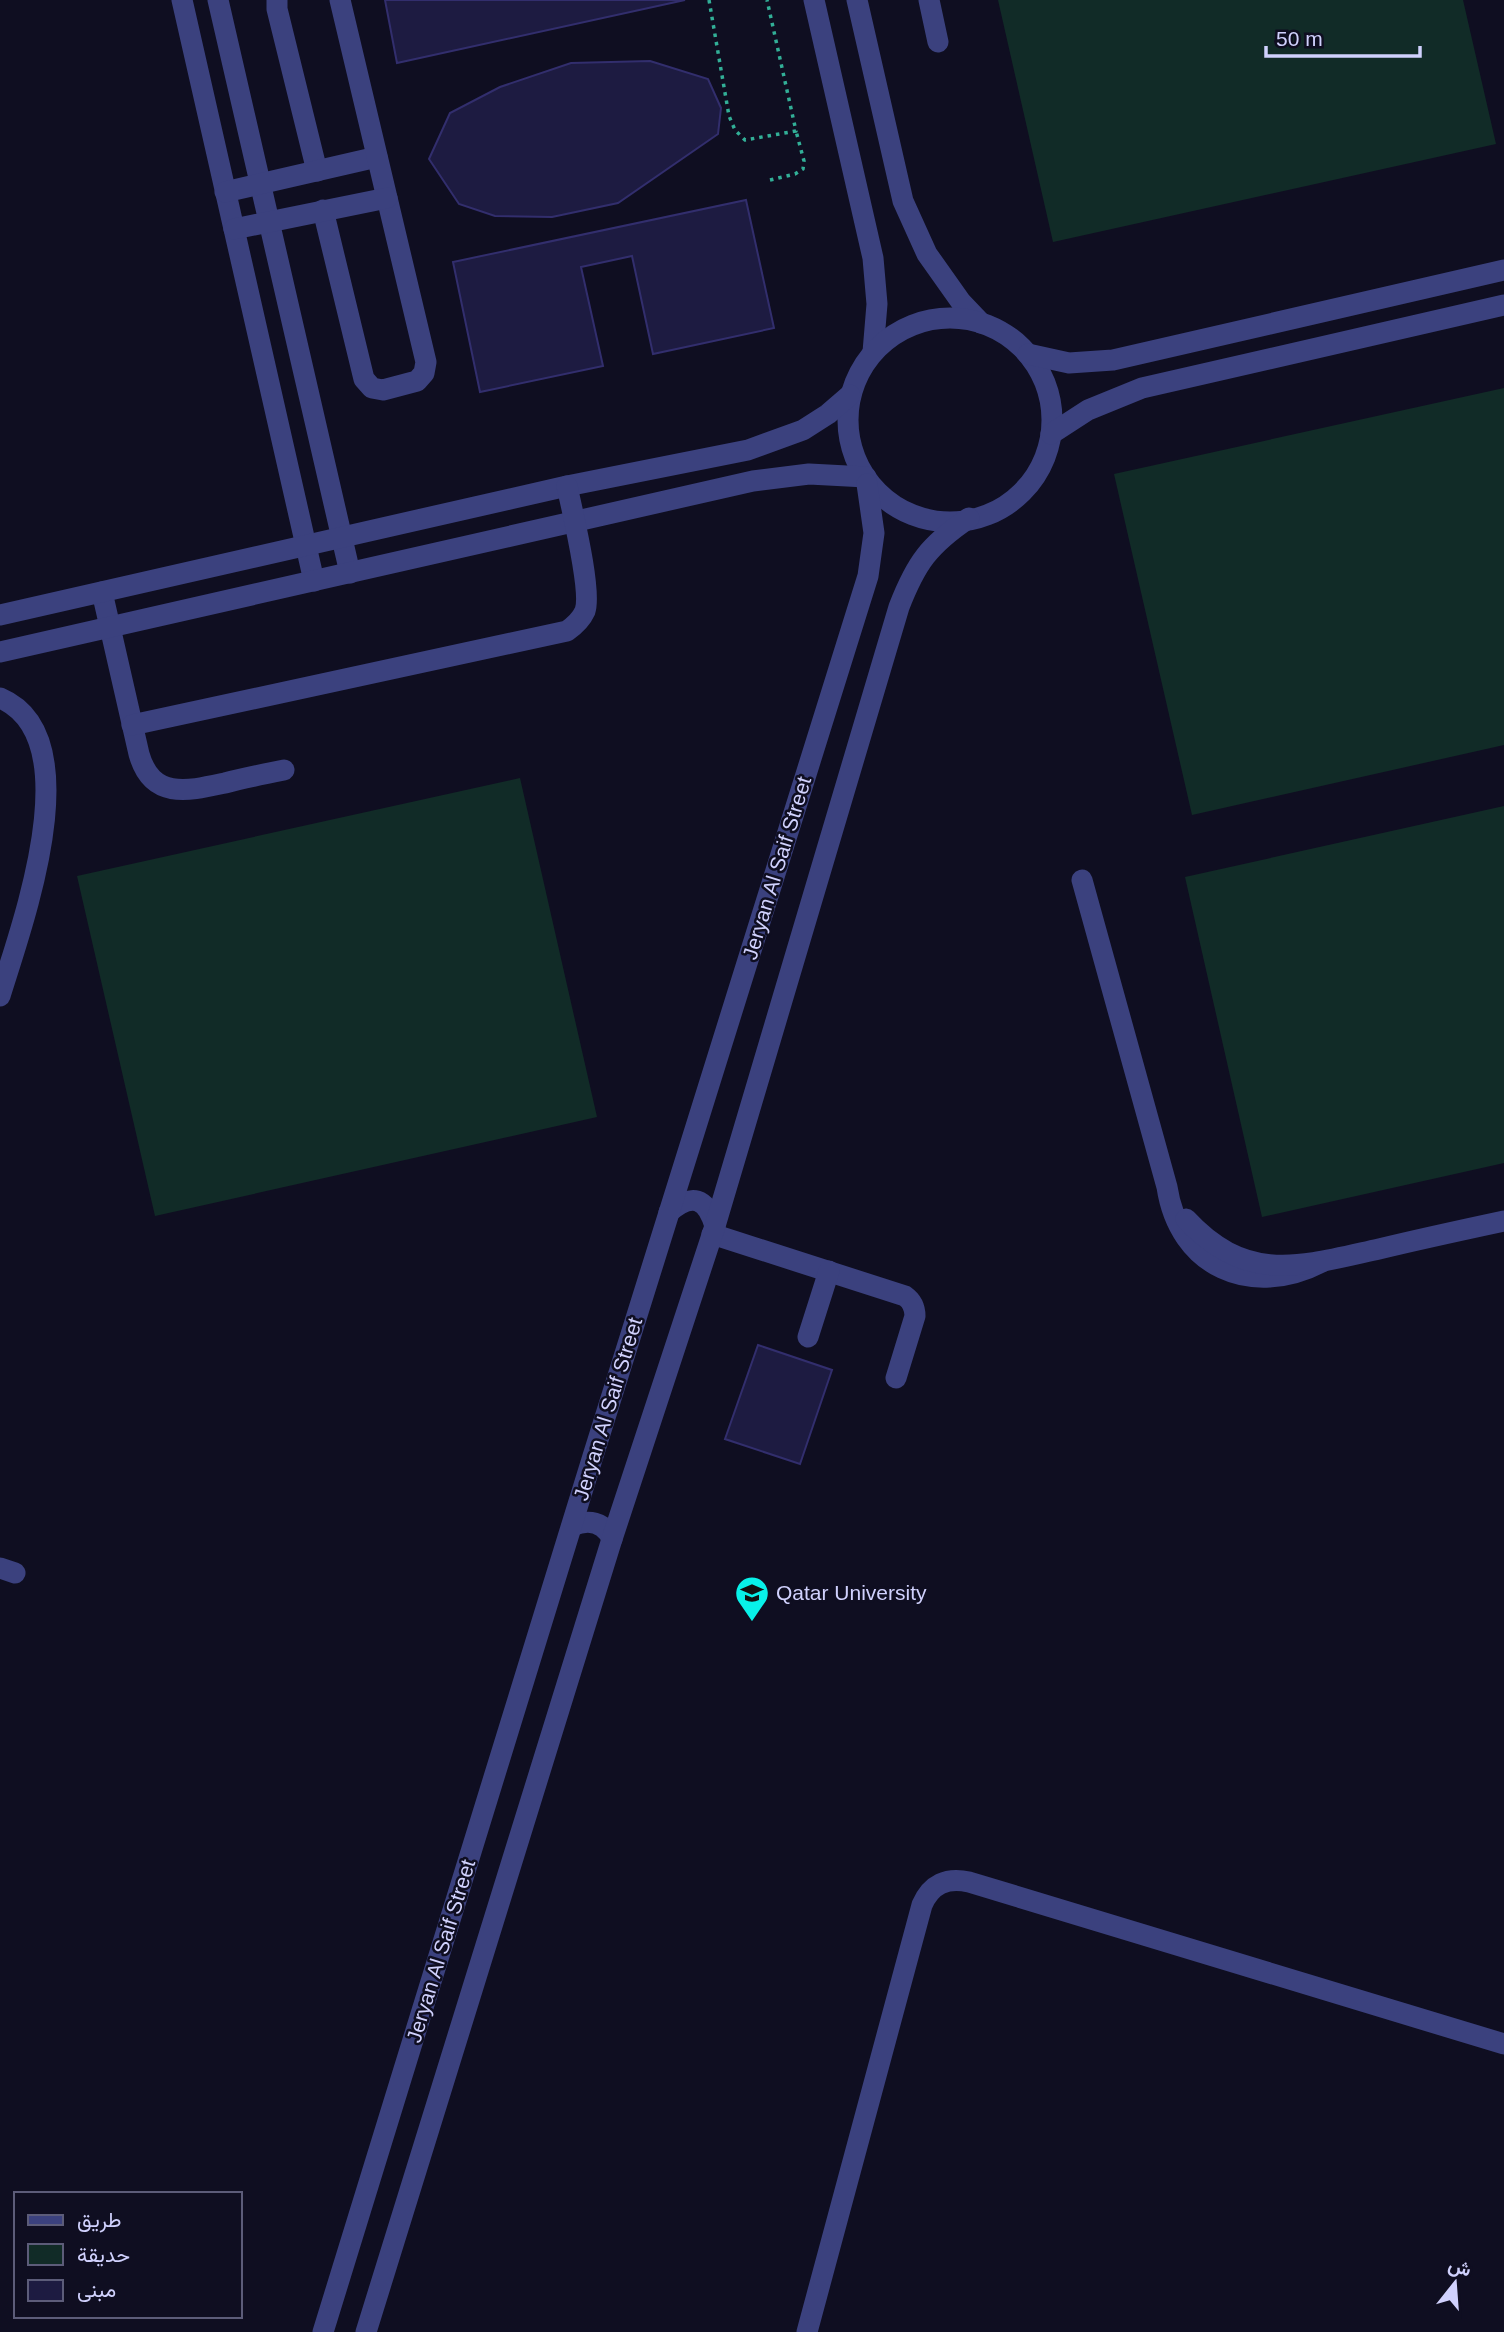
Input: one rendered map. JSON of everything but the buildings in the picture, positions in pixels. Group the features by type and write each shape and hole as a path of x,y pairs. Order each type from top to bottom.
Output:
{"street":[{"path":"182,0 314,581"},
{"path":"218,0 349,572"},
{"path":"277,0 317,171"},
{"path":"323,210 364,379 372,388 383,390 416,381 426,368 340,0"},
{"path":"814,0 873,258 877,304 873,352"},
{"path":"857,0 903,201 927,254 948,286 981,323"},
{"path":"929,0 937,42"},
{"path":"225,192 377,157"},
{"path":"234,229 387,198"},
{"path":"1028,354 1069,363 1113,360 1504,270"},
{"path":"1051,434 1088,410 1150,386 1504,305"},
{"path":"948,318 981,323 1006,335 1028,354 1045,384 1052,417 1051,434 1040,468 1018,495 988,514 954,522 920,517 897,506 866,481 851,446 848,430 850,395 863,365 873,352 900,331 923,322 948,318"},
{"path":"0,615 567,486 748,450 803,430 850,395"},
{"path":"0,652 575,521 781,477 819,474 866,481"},
{"name":"Jeryan Al Saif Street","path":"323,2332 868,576 874,533 866,481"},
{"path":"132,725 567,631 581,618 586,601 575,521 567,486"},
{"name":"Jeryan Al Saif Street","path":"366,2332 612,1539 714,1230 899,607 910,579 938,540 969,518"},
{"path":"102,592 141,763 152,778 168,788 186,791 284,770"},
{"path":"0,698 25,713 40,750 46,786 46,814 38,862 0,996"},
{"path":"1082,880 1167,1186 1175,1203 1199,1233 1230,1254 1247,1261 1284,1267 1322,1262 1504,1221"},
{"path":"669,1212 684,1201 695,1200 710,1210 714,1230 905,1296 914,1305 915,1316 896,1378"},
{"path":"808,1337 829,1271"},
{"path":"572,1526 588,1521 600,1524 612,1539"},
{"path":"807,2332 922,1905 932,1889 940,1883 949,1880 969,1882 1504,2044"}],"path":[{"path":"709,0 729,116 736,130 745,139 796,131"},
{"path":"767,0 804,161 803,169 795,174 770,180"}],"green space":[{"path":"998,0 1463,0 1496,144 1053,242"},
{"path":"1504,388 1504,745 1192,815 1114,474"},
{"path":"520,778 597,1117 155,1216 77,876"},
{"path":"1504,806 1504,1163 1262,1217 1185,877"}],"place":[{"name":"Qatar University","path":"752,1623"}]}
